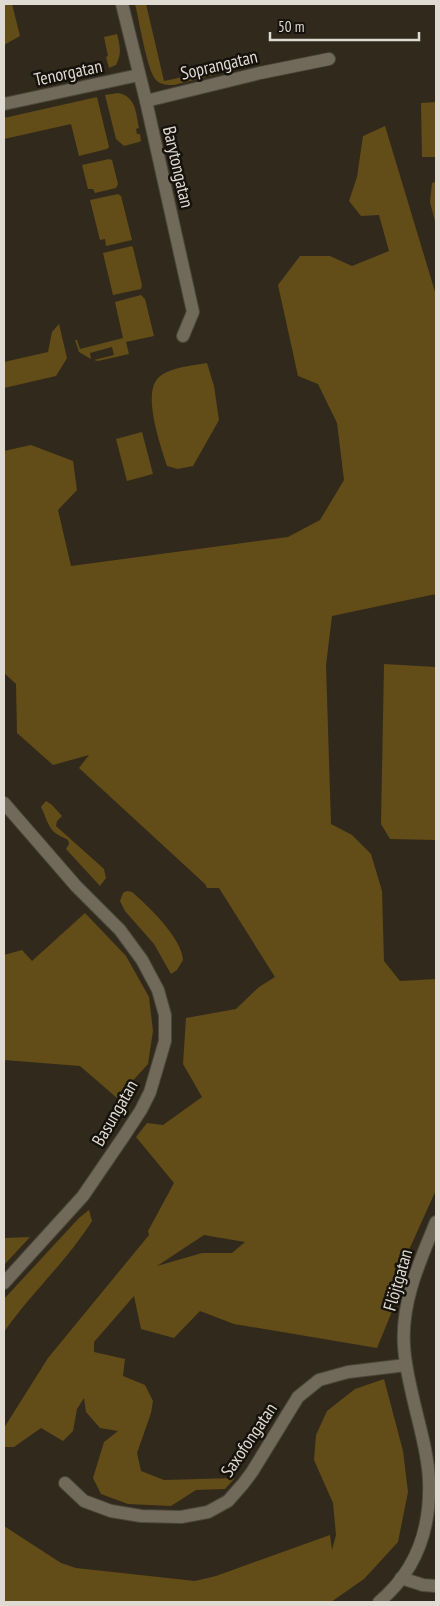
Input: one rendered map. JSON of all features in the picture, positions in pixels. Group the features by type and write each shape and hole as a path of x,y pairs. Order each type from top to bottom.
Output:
{"street":[{"name":"Barytongatan","path":"122,4 146,101 193,312 183,336"},
{"name":"Soprangatan","path":"146,101 260,73 330,59"},
{"name":"Tenorgatan","path":"4,104 139,75"},
{"name":"Basungatan","path":"4,803 76,886 120,930 142,960 158,990 165,1015 165,1041 150,1092 124,1136 83,1196 4,1283"},
{"name":"Flöjtgatan","path":"379,1602 390,1592 409,1568 426,1531 429,1508 429,1479 406,1365 404,1329 408,1299 416,1268 436,1222"},
{"name":"Saxofongatan","path":"64,1483 84,1501 111,1511 141,1516 181,1517 208,1512 228,1501 240,1488 252,1472 298,1397 318,1380 348,1372 406,1365"},
{"path":"401,1578 423,1585 436,1586"}],"shaded area":[{"path":"4,4 12,4 20,36 4,45"},
{"path":"135,4 146,4 164,81 235,66 226,72 174,85 158,82 149,66"},
{"path":"117,34 120,53 116,65 109,68 104,37"},
{"path":"118,93 132,101 139,128 136,129 137,134 140,134 141,141 124,146 116,139 105,95"},
{"path":"97,97 109,147 107,149 79,156 71,124 4,139 4,118"},
{"path":"436,102 436,157 422,157 421,103"},
{"path":"385,126 436,295 436,594 332,616 326,665 331,824 352,835 371,854 382,891 384,961 400,981 436,979 436,1190 399,1272 393,1309 377,1348 234,1324 200,1311 174,1338 141,1329 134,1296 94,1342 94,1352 125,1359 123,1376 145,1385 153,1401 151,1413 137,1453 141,1471 164,1480 235,1478 225,1489 196,1490 171,1506 128,1504 101,1494 93,1478 104,1442 118,1431 100,1428 86,1412 84,1398 77,1409 73,1431 63,1441 41,1428 14,1447 4,1447 4,1428 48,1358 149,1235 148,1231 174,1183 136,1137 147,1123 163,1125 202,1097 183,1064 186,1018 236,1009 259,987 275,977 219,888 207,888 205,884 79,768 89,755 53,765 17,733 16,684 4,673 4,451 31,445 73,461 77,490 58,510 71,566 288,537 320,520 344,480 337,423 318,384 298,376 278,285 300,256 330,256 352,266 389,251 379,215 361,216 349,201 357,177 363,136","holes":["204,1235 245,1242 232,1253 202,1253 157,1266"]},
{"path":"112,160 118,184 116,188 95,193 93,189 88,189 82,165"},
{"path":"436,182 436,225 430,202 432,183"},
{"path":"118,194 121,196 132,240 106,246 105,239 100,240 90,200"},
{"path":"132,246 142,285 141,289 113,295 103,253"},
{"path":"141,295 145,299 154,336 126,342 129,354 98,361 94,360 114,355 112,347 90,353 91,359 79,352 75,340 77,340 80,349 123,338 115,302"},
{"path":"59,324 67,358 56,376 4,388 4,362 48,352 52,332"},
{"path":"207,363 214,386 219,420 193,466 178,469 167,466 154,421 152,396 154,386 158,378 168,371"},
{"path":"142,432 153,474 127,481 116,439"},
{"path":"384,664 436,667 436,840 390,839 381,824"},
{"path":"46,801 62,816 57,821 56,826 104,869 106,878 100,886 66,849 69,844 68,840 50,827 41,807"},
{"path":"127,891 132,892 155,914 177,942 183,960 177,970 171,974 154,944 125,911 120,901 123,893"},
{"path":"85,913 126,956 149,997 153,1031 148,1064 117,1098 80,1066 4,1060 4,955 22,950 32,961"},
{"path":"89,1210 92,1221 82,1236 4,1332 4,1299 79,1218"},
{"path":"30,1237 4,1265 4,1238"},
{"path":"384,1379 403,1451 408,1492 398,1542 364,1579 331,1602 4,1602 4,1526 61,1563 76,1568 195,1581 216,1576 330,1535 332,1550 336,1535 333,1503 314,1460 316,1435 327,1411 355,1389"}]}
